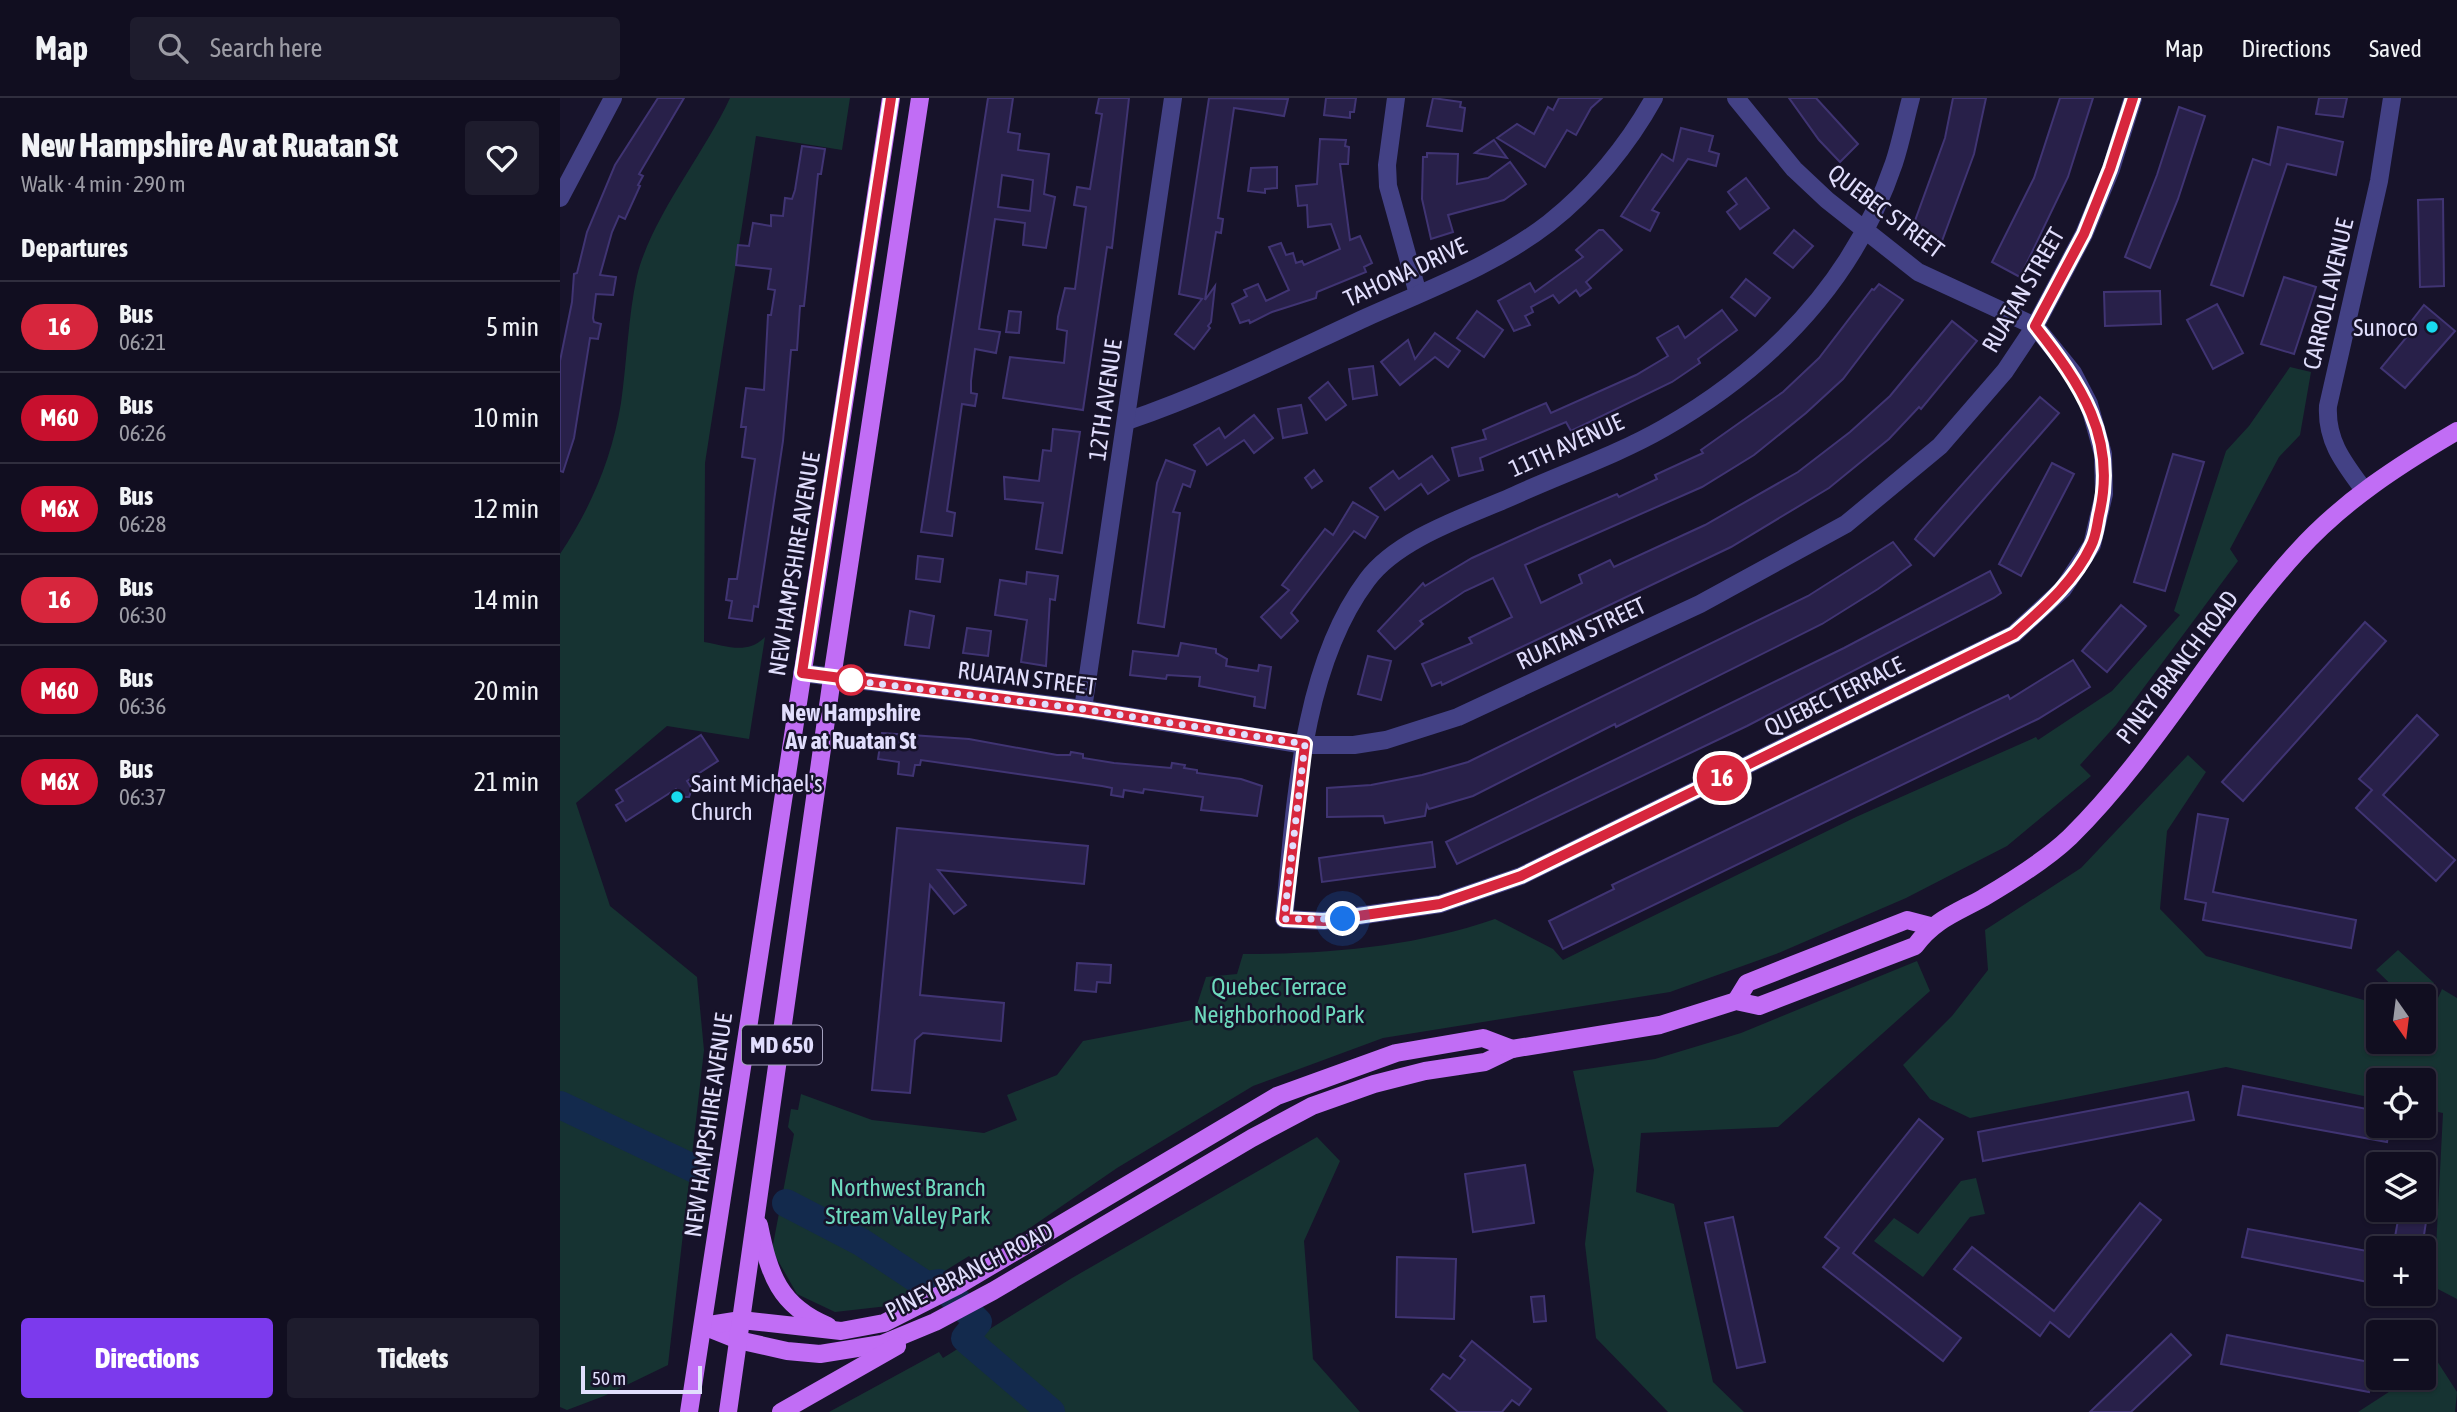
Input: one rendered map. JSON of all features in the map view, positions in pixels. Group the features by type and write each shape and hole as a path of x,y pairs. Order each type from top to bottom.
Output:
{"main road":[{"name":"NEW HAMPSHIRE AVENUE","path":"690,1412 891,98"},
{"name":"MD 650","path":"727,1412 832,678 920,98"},
{"name":"PINEY BRANCH ROAD","path":"703,1326 738,1340 787,1351 820,1354 882,1344 974,1302 1252,1138 1312,1106 1412,1074 1485,1062 1512,1049 1660,1025 1736,1001 1759,1006 1915,946 1930,926 1998,889 2068,839 2139,761 2276,576 2299,550 2382,475 2457,431"},
{"name":"PINEY BRANCH ROAD","path":"1736,1001 1748,983 1908,920 1930,926"},
{"name":"PINEY BRANCH ROAD","path":"703,1326 741,1320 841,1331 884,1323 957,1286 1277,1096 1396,1053 1483,1038 1512,1049"},
{"path":"757,1215 768,1266 779,1289 803,1313 841,1331"},
{"path":"781,1412 935,1322"}],"street":[{"path":"560,198 613,98"},
{"name":"12TH AVENUE","path":"1083,709 1173,98"},
{"path":"1396,98 1387,165 1388,186 1418,294"},
{"name":"TAHONA DRIVE","path":"1127,421 1214,387 1477,268 1548,224 1597,179 1642,120 1654,98"},
{"name":"QUEBEC STREET","path":"1736,98 1794,169 1918,272 2035,326"},
{"name":"11TH AVENUE","path":"1291,850 1305,744 1330,645 1368,578 1410,544 1663,429 1742,378 1803,321 1865,230 1894,163 1911,98"},
{"name":"RUATAN STREET","path":"802,673 1083,709 1305,744 1354,745 1386,740 1458,717 1700,604 1846,524 1940,446 2005,371 2035,326 2084,234 2110,169 2133,98"},
{"name":"CARROLL AVENUE","path":"2364,490 2345,466 2327,426 2328,405 2379,181 2392,98"},
{"name":"QUEBEC TERRACE","path":"1291,850 1284,919 1324,921 1440,904 1521,876 2014,634 2063,589 2092,545 2104,494 2103,454 2089,404 2073,373 2035,326"}],"green space":[{"path":"730,98 850,98 842,150 756,136 705,463 704,642 744,648 765,637 749,739 667,726 576,803 610,906 697,977 704,1050 668,1365 604,1396 567,1410 560,1407 560,554 591,501 612,443 621,403 634,292 644,254 666,209"},
{"path":"2290,367 2311,372 2300,435 2279,457 2230,549 2238,561 2116,725 2080,765 2091,776 2007,846 1906,898 1776,954 1670,992 1383,1038 1253,1086 1117,1168 1027,1230 973,1260 969,1256 888,1306 835,1312 797,1294 772,1250 794,1134 788,1127 791,1109 798,1110 801,1094 872,1120 984,1133 1017,1120 1007,1095 1057,1075 1083,1041 1192,1020 1206,977 1237,974 1243,954 1370,947 1433,936 1495,919 1553,949 1563,960 1856,817 2036,737 2038,740 2112,691 2180,615 2174,611 2226,451 2249,426"},
{"path":"2188,755 2206,772 2167,831 2160,909 2206,956 2366,1001 2366,1054 2436,1054 2436,1002 2442,989 2457,998 2457,1299 2436,1288 2443,1113 2436,1112 2436,1068 2366,1068 2366,1096 2226,1067 1970,1118 1930,1099 1903,1065 1952,1016 1988,970 1985,930 2081,868"},
{"path":"2398,950 2434,983 2391,984 2376,970"},
{"path":"1917,961 1930,991 1778,1127 1641,1133 1636,1192 1674,1204 1713,1382 1744,1412 1668,1412 1596,1338 1585,1244 1594,1170 1573,1071 1655,1059 1741,1033"},
{"path":"1317,1137 1340,1161 1304,1241 1313,1359 1360,1412 829,1412 939,1352 943,1358 1072,1278"},
{"path":"1976,1178 1985,1214 1970,1217 1923,1277 1874,1241 1894,1218 1918,1234 1961,1181"},
{"path":"2436,1362 2457,1392 2455,1412 2358,1412 2392,1390 2436,1390"}],"building":[{"path":"658,98 684,98 639,174 643,176 638,185 640,186 625,219 619,216 612,232 600,275 616,277 613,295 596,294 593,318 594,322 601,324 598,339 590,338 574,438 563,472 560,471 560,361 572,302 574,274 577,273 587,232 615,165"},
{"path":"988,98 1013,98 1008,132 1020,134 1018,150 1049,154 1044,194 1055,197 1046,248 1023,245 1025,223 995,219 979,329 1000,332 996,353 975,349 971,393 977,394 975,406 962,404 947,511 955,513 952,536 921,532","holes":["1002,175 1033,180 1030,211 998,207"]},
{"path":"1099,98 1129,98 1112,248 1107,247 1083,410 1003,398 1010,357 1064,363 1067,331 1057,329 1058,317 1065,288 1075,289 1086,207 1074,205 1077,187 1090,189 1102,114 1096,113"},
{"path":"1209,98 1288,99 1284,116 1234,108 1218,218 1223,219 1221,233 1216,232 1205,300 1215,286 1211,322 1208,326 1210,328 1194,349 1175,334 1202,299 1179,294"},
{"path":"1326,98 1356,98 1354,112 1350,112 1350,118 1324,115"},
{"path":"1433,98 1461,102 1460,107 1465,108 1462,131 1427,126"},
{"path":"1559,98 1602,98 1591,108 1576,135 1567,130 1545,167 1497,138 1517,124 1534,134 1548,107 1553,110"},
{"path":"1789,98 1816,98 1858,144 1840,162 1819,140"},
{"path":"1953,98 1986,98 1974,154 1942,241 1912,229 1945,138"},
{"path":"2060,98 2093,98 2068,177 2020,277 1992,262 2034,178"},
{"path":"2319,98 2347,98 2343,117 2316,114"},
{"path":"2179,107 2205,116 2178,199 2150,268 2125,257 2157,175"},
{"path":"2278,127 2343,142 2336,175 2287,164 2243,296 2211,285 2253,159 2270,165"},
{"path":"1681,128 1713,136 1709,151 1719,154 1716,166 1688,159 1652,210 1659,213 1650,231 1621,216 1662,154 1673,161"},
{"path":"1320,139 1346,140 1345,146 1349,147 1348,164 1340,164 1350,240 1360,236 1372,263 1364,267 1366,272 1317,292 1316,298 1272,312 1250,323 1249,320 1240,323 1232,304 1247,296 1244,290 1258,284 1266,301 1289,290 1269,247 1281,243 1286,255 1293,253 1296,263 1302,261 1304,265 1340,249 1331,224 1308,227 1307,205 1298,206 1296,186 1317,184"},
{"path":"1494,140 1507,158 1475,153"},
{"path":"802,146 825,149 821,174 818,174 804,306 800,306 797,350 791,350 783,441 758,607 754,606 752,621 729,618 732,601 726,600 729,579 737,579 755,459 742,457 746,427 741,427 746,388 764,390 768,315 771,315 775,290 768,289 771,269 736,265 738,245 749,246 753,223 771,226 771,215 783,216 785,198 792,199 795,190"},
{"path":"1427,153 1458,154 1457,184 1488,178 1510,162 1526,184 1504,200 1448,215 1453,232 1431,239 1422,199 1423,157 1427,157"},
{"path":"1277,167 1277,188 1265,189 1265,193 1248,191 1251,168"},
{"path":"1746,178 1769,208 1740,229 1727,212 1737,204 1728,192"},
{"path":"2443,199 2444,286 2420,287 2418,200"},
{"path":"1599,230 1603,230 1622,250 1586,282 1591,288 1580,296 1576,290 1559,303 1553,295 1531,307 1533,312 1525,316 1530,325 1514,331 1498,301 1530,283 1535,292 1583,257 1576,250"},
{"path":"1794,230 1813,246 1793,268 1774,253"},
{"path":"2284,277 2316,287 2294,354 2261,344"},
{"path":"1746,279 1770,298 1755,316 1731,297"},
{"path":"1879,284 1903,300 1843,379 1754,455 1702,487 1525,565 1541,603 1582,583 1579,575 1610,560 1614,567 1705,525 1798,472 1850,432 1890,396 1952,321 1977,341 1921,409 1919,407 1889,439 1829,488 1731,547 1442,685 1441,682 1432,686 1422,664 1472,643 1469,638 1512,617 1493,578 1465,591 1420,621 1423,624 1395,649 1378,631 1423,583 1425,586 1472,558 1538,528 1617,494 1619,497 1657,479 1655,475 1703,453 1701,450 1783,392 1819,358 1872,289"},
{"path":"2160,291 2161,324 2105,326 2104,292"},
{"path":"2217,304 2243,353 2213,369 2187,320"},
{"path":"2424,305 2455,331 2405,388 2381,368 2415,327 2410,323"},
{"path":"1722,310 1737,330 1698,359 1700,363 1672,382 1571,431 1566,422 1480,458 1483,470 1459,476 1452,448 1486,439 1483,430 1546,403 1551,413 1636,375 1668,356 1657,338 1678,326 1685,338"},
{"path":"1009,311 1021,312 1019,333 1006,332"},
{"path":"1477,311 1503,330 1484,357 1457,338"},
{"path":"1435,333 1460,351 1448,367 1435,357 1400,385 1381,362 1408,340 1415,359"},
{"path":"1373,366 1377,395 1353,399 1349,369"},
{"path":"1328,382 1346,405 1326,420 1309,398"},
{"path":"2040,397 2059,413 1934,556 1915,539"},
{"path":"1301,405 1307,433 1283,438 1278,409"},
{"path":"1254,415 1273,438 1254,453 1244,440 1207,465 1194,445 1219,428 1225,438"},
{"path":"1053,429 1080,432 1062,553 1036,549 1043,503 1005,499 1004,477 1039,481 1043,450 1051,451"},
{"path":"2173,454 2204,462 2165,591 2134,582"},
{"path":"1432,456 1449,480 1428,494 1421,484 1385,510 1370,488 1393,471 1399,479"},
{"path":"1166,460 1195,471 1190,487 1183,484 1173,512 1180,513 1164,627 1138,623 1157,483"},
{"path":"2052,463 2074,474 2021,576 1999,564"},
{"path":"1314,470 1322,481 1312,488 1305,478"},
{"path":"1353,502 1378,517 1365,538 1354,531 1291,613 1298,621 1281,638 1261,617 1289,590 1282,585 1325,529 1333,535"},
{"path":"1893,542 1911,565 1878,589 1822,624 1616,727 1615,724 1473,796 1429,809 1427,805 1425,816 1385,823 1383,816 1327,817 1327,788 1371,785 1468,762 1808,596"},
{"path":"918,556 943,559 940,582 916,579"},
{"path":"1990,571 2001,593 1994,598 1747,726 1457,864 1446,842 1844,648"},
{"path":"1027,572 1058,576 1055,600 1050,599 1046,666 1021,662 1027,620 995,615 1000,580 1026,584"},
{"path":"2121,605 2146,626 2107,672 2082,651"},
{"path":"910,611 934,616 929,648 905,645"},
{"path":"2365,622 2386,641 2243,801 2222,782"},
{"path":"967,628 991,631 988,656 963,653"},
{"path":"1181,643 1216,649 1216,653 1227,659 1226,666 1258,671 1259,665 1271,667 1265,708 1254,706 1255,697 1199,686 1200,677 1167,675 1166,679 1130,675 1133,651 1178,656"},
{"path":"1368,656 1391,661 1381,700 1358,694"},
{"path":"2073,660 2090,687 2038,719 1563,949 1549,921 1614,889 1612,885 2008,695 2010,699"},
{"path":"2417,715 2438,735 2383,795 2455,860 2436,881 2356,808 2372,790 2359,779"},
{"path":"882,733 969,739 1057,755 1070,755 1071,752 1083,754 1083,758 1114,763 1171,768 1172,763 1185,765 1184,768 1197,770 1197,773 1241,779 1262,786 1257,816 1201,810 1203,797 1144,789 1143,793 1124,790 1123,797 1111,795 1112,788 1102,786 921,760 920,765 915,765 913,776 898,774 899,762 878,759"},
{"path":"701,735 718,761 687,781 692,789 689,797 682,797 676,789 626,821 616,805 623,801 616,790"},
{"path":"2198,814 2228,819 2213,892 2356,920 2351,948 2203,920 2206,903 2185,899"},
{"path":"897,828 1088,846 1084,884 938,870 966,905 954,914 930,885 920,995 1004,1003 1001,1041 923,1033 915,1040 910,1093 872,1090"},
{"path":"1432,842 1435,867 1322,882 1319,858"},
{"path":"1077,963 1111,965 1110,983 1097,982 1096,992 1075,990"},
{"path":"2243,1086 2366,1109 2366,1138 2388,1138 2387,1142 2238,1115"},
{"path":"2188,1092 2194,1120 1983,1161 1978,1132"},
{"path":"1919,1119 1943,1139 1853,1253 1961,1338 1943,1361 1823,1267 1839,1248 1825,1237"},
{"path":"1525,1165 1534,1223 1473,1232 1465,1174"},
{"path":"2140,1203 2161,1220 2069,1337 2050,1322 2040,1336 1954,1269 1972,1247 2054,1311"},
{"path":"1733,1217 1765,1362 1737,1368 1705,1223"},
{"path":"2398,1222 2426,1222 2424,1236 2395,1236"},
{"path":"2248,1229 2366,1251 2366,1282 2242,1257"},
{"path":"1397,1257 1456,1259 1454,1319 1396,1317"},
{"path":"1544,1296 1546,1321 1534,1322 1531,1297"},
{"path":"2171,1334 2191,1355 2131,1412 2090,1412"},
{"path":"2227,1335 2366,1361 2366,1390 2369,1390 2369,1392 2221,1364"},
{"path":"1472,1341 1531,1389 1519,1405 1512,1400 1502,1412 1458,1412 1431,1389 1443,1374 1450,1379 1465,1360 1460,1356"}],"waterway":[{"path":"560,1105 697,1170"},
{"path":"786,1203 861,1242 926,1285 939,1283 978,1322 965,1338 1051,1412"}],"bus line":[{"name":"16","path":"891,98 802,673 1083,709 1305,744 1284,919 1324,921 1440,904 1521,876 2014,634 2063,589 2092,545 2104,494 2103,454 2089,404 2073,373 2035,326 2084,234 2110,169 2133,98"}],"place":[{"name":"Sunoco","path":"2432,327"},
{"name":"New Hampshire Av at Ruatan St","path":"851,680"},
{"name":"Saint Michael's Church","path":"677,797"}],"route":[{"path":"851,680 848,680 1083,709 1305,744 1284,919 1343,919"}],"park label":[{"name":"Quebec Terrace Neighborhood Park","path":"1279,1000"},
{"name":"Northwest Branch Stream Valley Park","path":"908,1201"}]}
